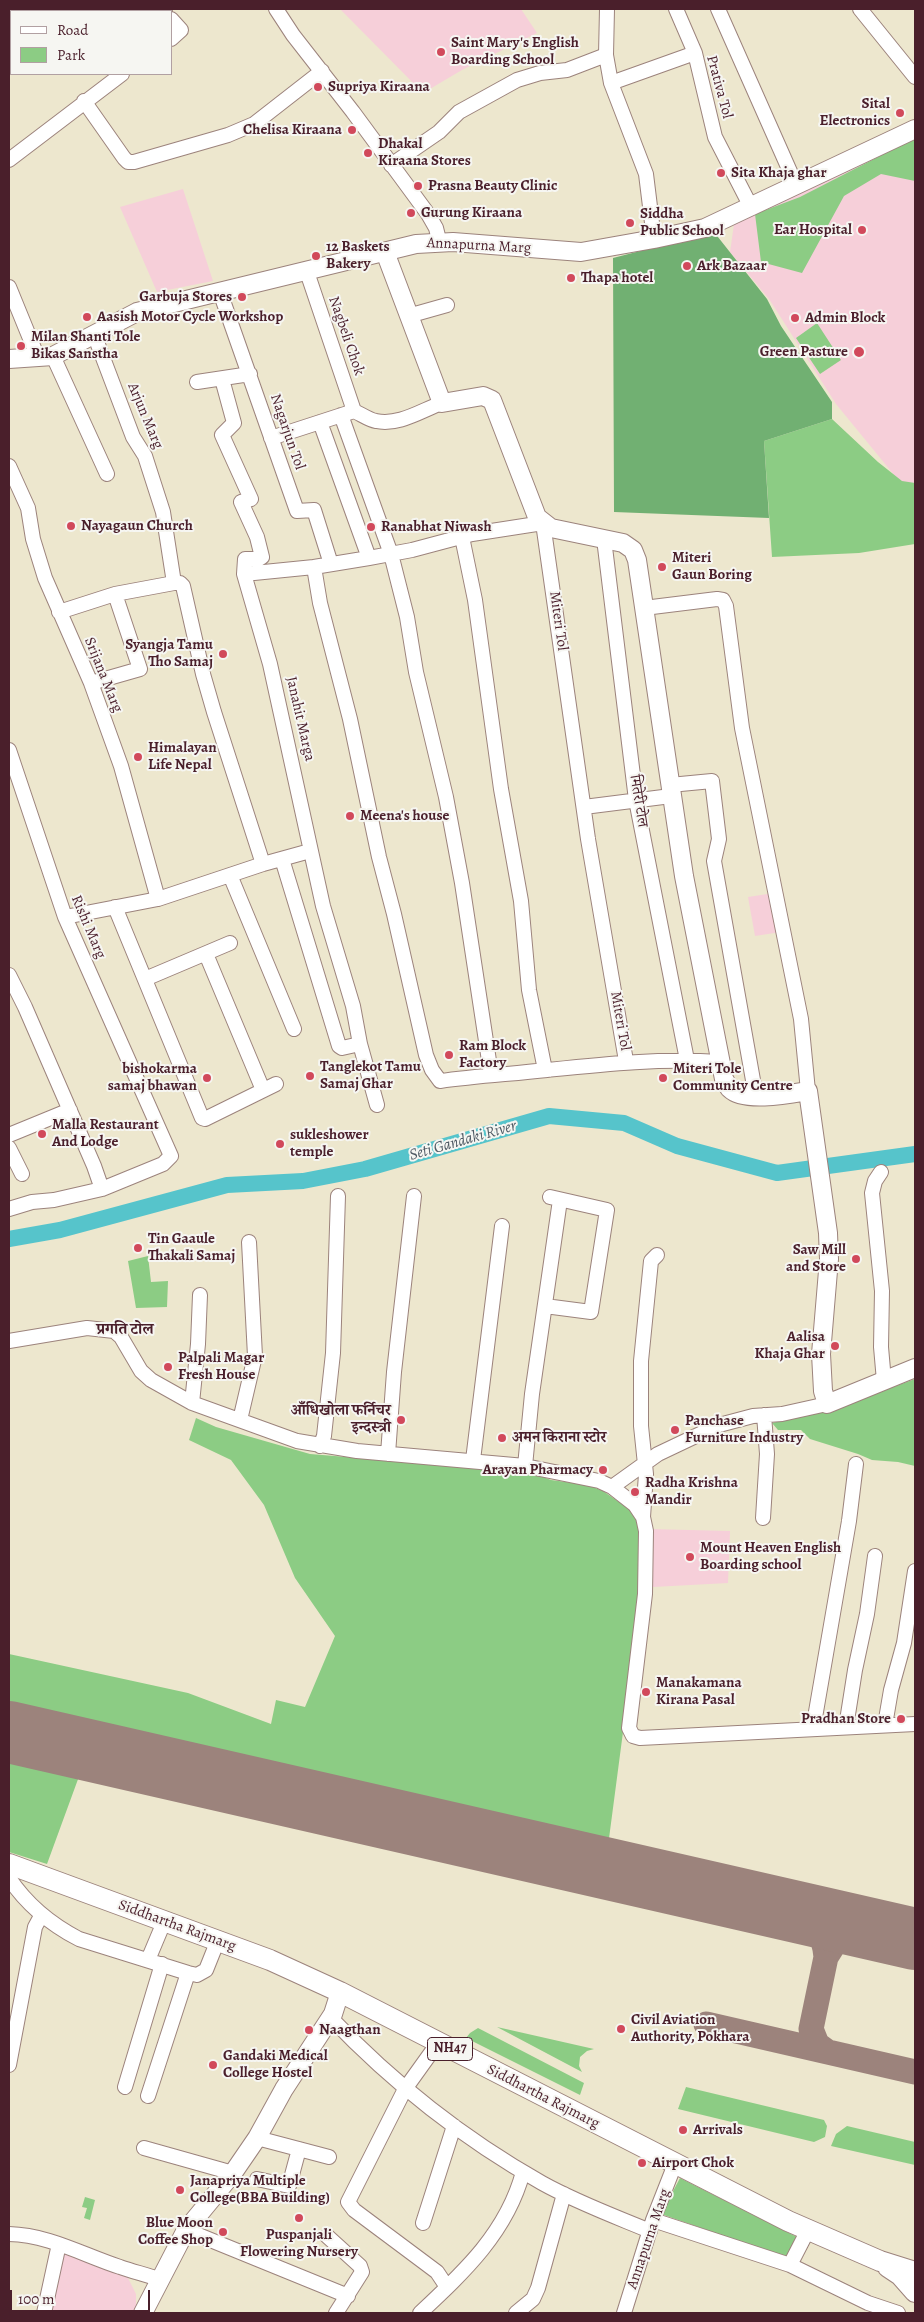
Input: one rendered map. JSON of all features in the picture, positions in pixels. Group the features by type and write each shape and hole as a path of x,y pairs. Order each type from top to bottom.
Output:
{"highway":[{"name":"Siddhartha Rajmarg","path":"9,1864 270,1960 340,1992 808,2230 880,2261"},
{"name":"NH47","path":"880,2261 915,2272"},
{"name":"NH47","path":"880,2261 900,2275 915,2292"}],"main road":[{"name":"Annapurna Marg","path":"9,359 46,357 137,312 385,252 434,242 581,252 705,228 915,130"},
{"path":"385,252 442,403"},
{"name":"Miteri Tol","path":"442,403 484,396 492,400 533,509 543,524"},
{"path":"543,524 557,529 623,543 633,550 637,560 671,790 719,1062 724,1079 730,1090 741,1095 756,1097 808,1091 829,1241 821,1354 823,1391 826,1404 915,1368"},
{"path":"143,2313 186,2230 233,2173 257,2138 284,2089 330,2017 340,1992"}],"street":[{"path":"276,9 293,35 322,71 436,228 438,236 434,242"},
{"path":"607,9 606,55 611,83 646,174 654,239"},
{"path":"676,9 695,53"},
{"path":"718,9 796,185"},
{"path":"860,9 915,77"},
{"path":"172,20 181,30 175,36"},
{"name":"Prativa Tol","path":"611,83 695,53 715,137 751,207"},
{"path":"391,165 439,132 459,112 517,80 540,73 567,70 606,55"},
{"path":"84,101 124,158 128,162 134,162 228,135 254,124 322,71"},
{"path":"10,155 121,75"},
{"name":"Nagbeli Chok","path":"307,272 391,554 407,617 416,672 446,796 462,883 491,1074"},
{"path":"9,287 107,474"},
{"name":"Nagarjun Tol","path":"220,292 297,511 314,510 331,564"},
{"path":"408,316 447,305"},
{"name":"Arjun Marg","path":"94,334 133,437 144,456 163,512 174,583"},
{"path":"197,382 250,374"},
{"path":"222,379 234,423 222,434 251,500 241,502 257,537 262,557 259,560 245,559 244,574 314,567 369,558 462,537 543,524"},
{"path":"271,438 348,413 376,422 394,421 411,417 442,403"},
{"path":"320,422 369,558"},
{"name":"Srijana Marg","path":"9,466 28,508 33,539 42,570 58,612 91,683 121,766 158,899"},
{"name":"Miteri Tol","path":"543,524 584,807 626,1061"},
{"path":"462,537 475,600 501,789 521,901 529,990 545,1070"},
{"name":"मितेरी टोल","path":"604,539 636,800 686,1060"},
{"path":"314,567 320,603 350,719 379,857 426,1056 432,1070 440,1081 491,1074 626,1061 686,1060 719,1062"},
{"name":"Janahit Marga","path":"244,574 270,664 323,906 353,1006 360,1044 377,1105"},
{"path":"58,612 115,594 182,583 214,712 263,864"},
{"path":"91,683 140,669 115,594"},
{"path":"644,608 717,599 723,600 726,606 742,728 800,1019 808,1091"},
{"name":"Rishi Marg","path":"9,750 65,917 152,1110 170,1159 163,1164 102,1190"},
{"path":"584,807 636,800 712,781 719,839 714,861 756,1097"},
{"path":"65,917 158,899 263,864 310,852"},
{"path":"282,859 339,1046 342,1048 360,1044"},
{"path":"230,875 294,1029"},
{"path":"115,907 202,1118 205,1119 276,1084"},
{"path":"145,979 230,943"},
{"path":"206,954 263,1090"},
{"path":"9,974 26,1007 94,1166 102,1190 54,1200 32,1202 9,1209"},
{"path":"9,1135 70,1110"},
{"path":"9,1148 22,1174"},
{"path":"882,1172 875,1180 872,1193 882,1291 881,1347 884,1381"},
{"path":"320,1446 324,1436 333,1353 338,1196"},
{"path":"388,1454 394,1372 414,1196"},
{"path":"524,1466 530,1404 545,1306 555,1198 607,1210 591,1312 545,1306"},
{"path":"472,1460 502,1226"},
{"path":"240,1420 255,1356 249,1242"},
{"path":"657,1255 651,1261 642,1361 641,1426 646,1461 643,1517 646,1531 645,1594 629,1728 630,1734 640,1738 846,1726 915,1724"},
{"path":"192,1403 198,1344 200,1295"},
{"path":"9,1341 87,1328 114,1331 121,1337 141,1371 151,1380 192,1403 297,1441 320,1446 388,1454 524,1466 599,1481 612,1487 635,1505 643,1517"},
{"path":"612,1487 646,1461 672,1446 719,1425 764,1415 802,1411 826,1404"},
{"path":"763,1518 767,1454 764,1415"},
{"path":"813,1729 849,1521 856,1464"},
{"path":"846,1726 876,1556"},
{"path":"885,1725 891,1690 904,1643 915,1572"},
{"path":"9,1878 19,1893 41,1916 79,1939 188,1973 197,1975 206,1970 218,1940"},
{"path":"9,2065 35,1927 41,1916"},
{"path":"148,1960 164,1922"},
{"path":"125,2087 162,1964"},
{"path":"148,2096 188,1973"},
{"path":"330,2017 362,2051 405,2089 454,2126 523,2172 564,2194 651,2225 790,2265 868,2303 896,2313"},
{"path":"438,2043 405,2089 348,2202 354,2210 437,2272 448,2287"},
{"path":"423,2222 454,2126"},
{"path":"257,2138 329,2157"},
{"path":"144,2148 233,2173"},
{"path":"257,2179 289,2186 299,2149"},
{"name":"Annapurna Marg","path":"624,2313 651,2225 675,2164"},
{"path":"425,2312 466,2270 501,2224 517,2194 523,2172"},
{"path":"516,2313 532,2299 538,2288 564,2194"},
{"path":"186,2230 348,2296"},
{"path":"790,2265 808,2230"},
{"path":"9,2234 30,2235 161,2280"},
{"path":"327,2236 360,2266 362,2272 336,2313"},
{"path":"44,2313 59,2244"}],"shaded area":[{"name":"Saint Mary's English Boarding School","path":"340,9 521,9 537,33 462,70 423,93"},
{"name":"Green Pasture","path":"915,138 915,491 899,481 836,404 769,299 730,252 735,217 881,156"},
{"path":"183,189 213,281 157,292 120,207"},
{"path":"774,893 781,932 755,936 748,897"},
{"name":"Mount Heaven English Boarding school","path":"649,1529 730,1531 728,1583 653,1587"},
{"path":"58,2249 124,2270 136,2294 136,2313 45,2313"}],"green space":[{"path":"915,138 915,181 881,174 844,196 802,273 761,262 755,214 800,197"},
{"path":"714,232 767,299 781,326 832,402 832,419 764,441 769,518 614,512 613,258"},
{"path":"817,323 841,360 820,374 796,338"},
{"path":"832,419 878,462 902,481 915,483 915,544 859,553 772,557 764,441"},
{"path":"148,1256 151,1282 168,1281 167,1307 136,1308 128,1261"},
{"path":"915,1379 915,1466 898,1462 872,1460 810,1439 801,1430 778,1430 772,1423 839,1407"},
{"path":"196,1418 216,1427 310,1454 530,1472 551,1480 588,1485 603,1491 635,1513 639,1523 642,1591 634,1667 623,1732 608,1846 9,1704 9,1654 188,1693 271,1724 276,1700 305,1707 335,1636 295,1578 264,1505 231,1460 189,1440"},
{"path":"9,1755 81,1771 47,1864 9,1852"},
{"path":"497,2027 594,2049 587,2051 580,2057 579,2066 582,2072"},
{"path":"478,2028 584,2083 580,2095 466,2038"},
{"path":"686,2087 824,2120 827,2126 825,2137 814,2142 678,2109"},
{"path":"847,2126 915,2142 915,2165 831,2146 836,2134"},
{"path":"680,2178 799,2238 787,2258 661,2214"},
{"path":"85,2197 95,2200 90,2220 84,2218 87,2208 82,2207"}],"waterway":[{"name":"Seti Gandaki River","path":"9,1239 60,1230 227,1185 303,1181 365,1169 549,1116 624,1123 677,1146 777,1173 915,1154"}],"taxiway":[{"path":"791,1910 812,1922 823,1941 826,1957"},
{"path":"828,2052 817,2044 811,2029 826,1957 836,1941 849,1932 866,1929 878,1930"},
{"path":"706,2024 915,2072"}],"runway":[{"path":"9,1732 915,1939"}],"place":[{"name":"Saint Mary's English Boarding School","path":"441,52"},
{"name":"Supriya Kiraana","path":"318,87"},
{"name":"Sital Electronics","path":"900,113"},
{"name":"Chelisa Kiraana","path":"352,130"},
{"name":"Dhakal Kiraana Stores","path":"368,153"},
{"name":"Sita Khaja ghar","path":"721,173"},
{"name":"Prasna Beauty Clinic","path":"418,186"},
{"name":"Gurung Kiraana","path":"411,213"},
{"name":"Siddha Public School","path":"630,223"},
{"name":"Ear Hospital","path":"862,230"},
{"name":"12 Baskets Bakery","path":"316,256"},
{"name":"Ark Bazaar","path":"687,266"},
{"name":"Thapa hotel","path":"571,278"},
{"name":"Garbuja Stores","path":"242,297"},
{"name":"Aasish Motor Cycle Workshop","path":"87,317"},
{"name":"Admin Block","path":"795,318"},
{"name":"Milan Shanti Tole Bikas Sanstha","path":"21,346"},
{"name":"Green Pasture","path":"859,352"},
{"name":"Nayagaun Church","path":"71,526"},
{"name":"Ranabhat Niwash","path":"371,527"},
{"name":"Miteri Gaun Boring","path":"662,567"},
{"name":"Syangja Tamu Tho Samaj","path":"223,654"},
{"name":"Himalayan Life Nepal","path":"138,757"},
{"name":"Meena's house","path":"350,816"},
{"name":"Ram Block Factory","path":"449,1055"},
{"name":"Tanglekot Tamu Samaj Ghar","path":"310,1076"},
{"name":"bishokarma samaj bhawan","path":"207,1078"},
{"name":"Miteri Tole Community Centre","path":"663,1078"},
{"name":"Malla Restaurant And Lodge","path":"42,1134"},
{"name":"sukleshower temple","path":"280,1144"},
{"name":"Tin Gaaule Thakali Samaj","path":"138,1248"},
{"name":"Saw Mill and Store","path":"856,1259"},
{"name":"Aalisa Khaja Ghar","path":"835,1346"},
{"name":"Palpali Magar Fresh House","path":"168,1367"},
{"name":"आँधिखोला फर्निचर इन्दस्त्री","path":"401,1420"},
{"name":"Panchase Furniture Industry","path":"675,1430"},
{"name":"अमन किराना स्टोर","path":"502,1438"},
{"name":"Arayan Pharmacy","path":"603,1470"},
{"name":"Radha Krishna Mandir","path":"635,1492"},
{"name":"Mount Heaven English Boarding school","path":"690,1557"},
{"name":"Manakamana Kirana Pasal","path":"646,1692"},
{"name":"Pradhan Store","path":"901,1719"},
{"name":"Civil Aviation Authority, Pokhara","path":"621,2029"},
{"name":"Naagthan","path":"309,2030"},
{"name":"Gandaki Medical College Hostel","path":"213,2065"},
{"name":"Arrivals","path":"683,2130"},
{"name":"Airport Chok","path":"642,2163"},
{"name":"Janapriya Multiple College(BBA Building)","path":"180,2190"},
{"name":"Puspanjali Flowering Nursery","path":"299,2218"},
{"name":"Blue Moon Coffee Shop","path":"223,2232"}],"district":[{"name":"प्रगति टोल","path":"125,1330"}]}
